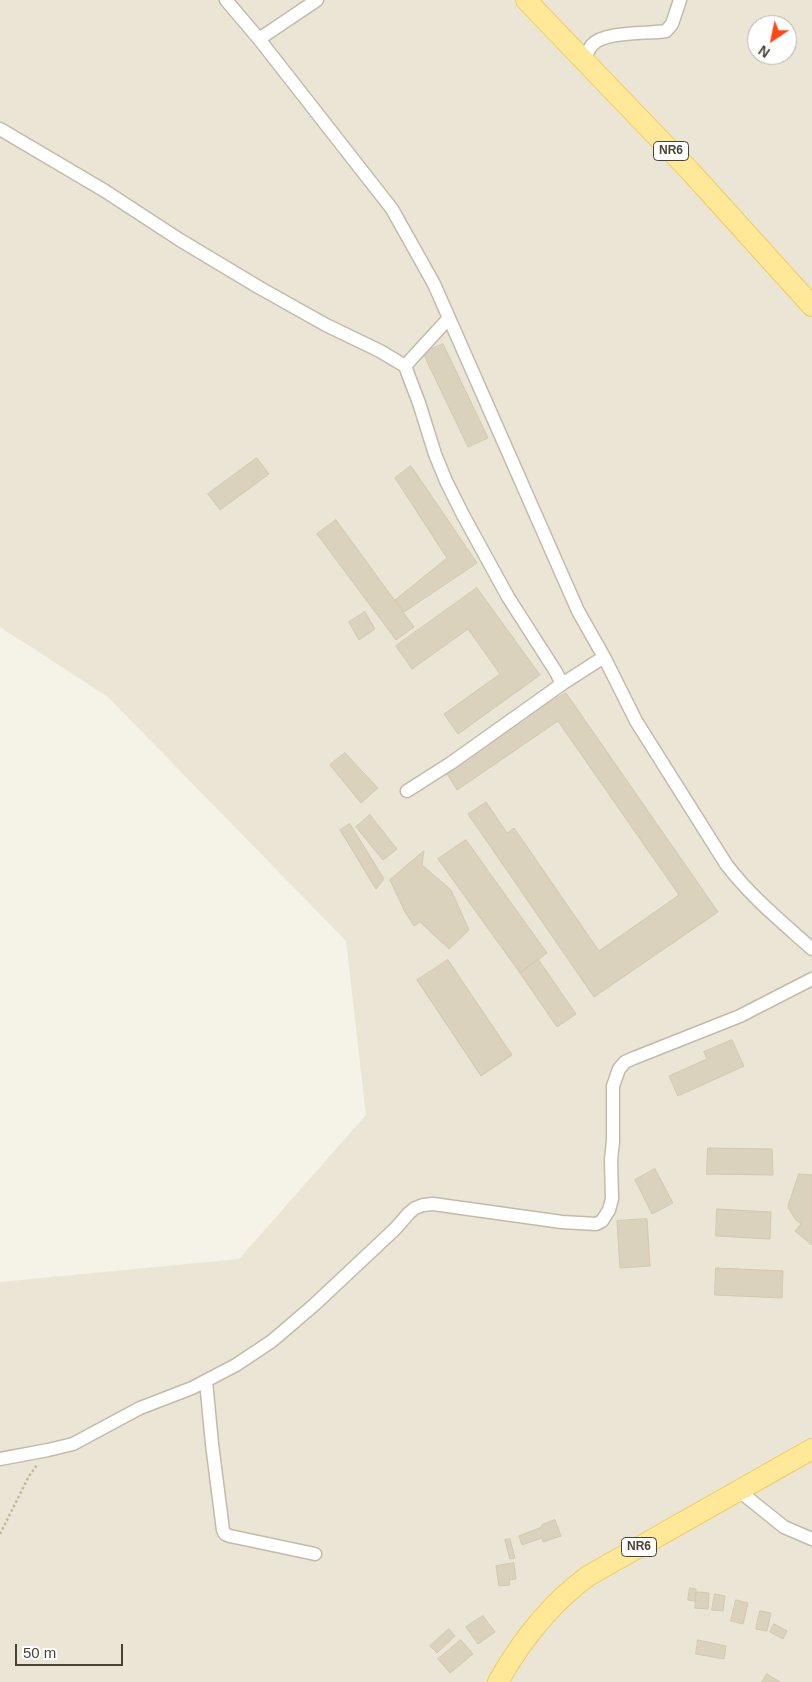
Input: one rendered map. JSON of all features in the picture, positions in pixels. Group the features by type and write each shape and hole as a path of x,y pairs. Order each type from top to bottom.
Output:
{"main road":[{"name":"NR6","path":"526,0 696,178 812,306"},
{"name":"NR6","path":"498,1682 511,1658 536,1626 572,1588 588,1576 812,1449"}],"street":[{"path":"226,0 259,39 392,209 434,284 578,610 636,721 726,864 756,899 812,949"},
{"path":"259,39 317,0"},
{"path":"584,59 592,44 602,38 615,35 651,34 666,31 672,24 680,0"},
{"path":"0,129 105,191 180,240 260,288 405,366 419,402 435,454 463,516 508,597 562,684"},
{"path":"405,366 448,318"},
{"path":"407,792 604,657"},
{"path":"0,1459 73,1444 140,1408 192,1388 236,1365 272,1341 314,1306 415,1208 433,1204 562,1222 596,1224 602,1221 609,1210 612,1199 613,1086 618,1069 625,1062 740,1016 812,979"},
{"path":"206,1381 223,1530 230,1536 315,1554"},
{"path":"738,1490 784,1527 812,1539"}],"path":[{"path":"0,1534 29,1476 48,1450"}],"shaded area":[{"path":"0,0 812,0 812,1682 0,1682 0,1282 239,1259 366,1115 346,941 108,697 0,627"}],"building":[{"path":"443,344 488,438 468,447 423,353"},
{"path":"257,458 269,474 220,510 208,494"},
{"path":"411,466 477,563 404,612 395,600 447,558 395,478"},
{"path":"336,520 414,627 396,640 317,534"},
{"path":"477,588 540,675 458,734 444,714 500,674 468,629 412,669 396,646"},
{"path":"365,612 375,629 359,640 349,622"},
{"path":"566,693 718,912 594,997 468,814 486,802 507,833 514,828 599,951 679,895 558,721 457,790 446,772 451,763"},
{"path":"345,753 378,788 361,803 330,765"},
{"path":"370,815 397,849 383,860 356,827"},
{"path":"350,824 384,879 376,889 340,830"},
{"path":"466,840 547,953 520,973 438,859"},
{"path":"424,851 422,865 451,890 469,930 449,949 420,922 414,926 405,912 390,880"},
{"path":"538,959 576,1014 557,1027 520,973"},
{"path":"448,960 512,1055 481,1076 417,980"},
{"path":"732,1040 744,1066 678,1096 669,1076 707,1059 704,1052"},
{"path":"708,1148 772,1149 773,1175 707,1174"},
{"path":"655,1169 673,1203 652,1214 635,1180"},
{"path":"799,1174 812,1175 812,1245 795,1231 801,1224 795,1219 788,1207"},
{"path":"717,1209 771,1212 770,1239 716,1236"},
{"path":"647,1219 650,1266 620,1268 617,1221"},
{"path":"716,1268 783,1271 782,1298 715,1295"},
{"path":"555,1520 561,1536 543,1542 542,1538 522,1545 519,1536"},
{"path":"510,1539 515,1558 510,1559 505,1540"},
{"path":"514,1563 516,1579 509,1580 510,1585 499,1586 496,1566"},
{"path":"690,1588 696,1589 695,1601 688,1600"},
{"path":"697,1592 709,1593 708,1609 695,1608"},
{"path":"715,1594 725,1596 723,1611 712,1610"},
{"path":"736,1600 748,1603 743,1624 731,1621"},
{"path":"760,1611 771,1613 767,1631 756,1629"},
{"path":"483,1616 495,1632 478,1644 466,1627"},
{"path":"774,1624 787,1631 783,1639 770,1632"},
{"path":"449,1629 455,1636 437,1653 430,1646"},
{"path":"461,1640 473,1654 450,1673 438,1659"},
{"path":"698,1640 726,1646 724,1659 696,1654"},
{"path":"767,1674 780,1682 762,1682"}]}
